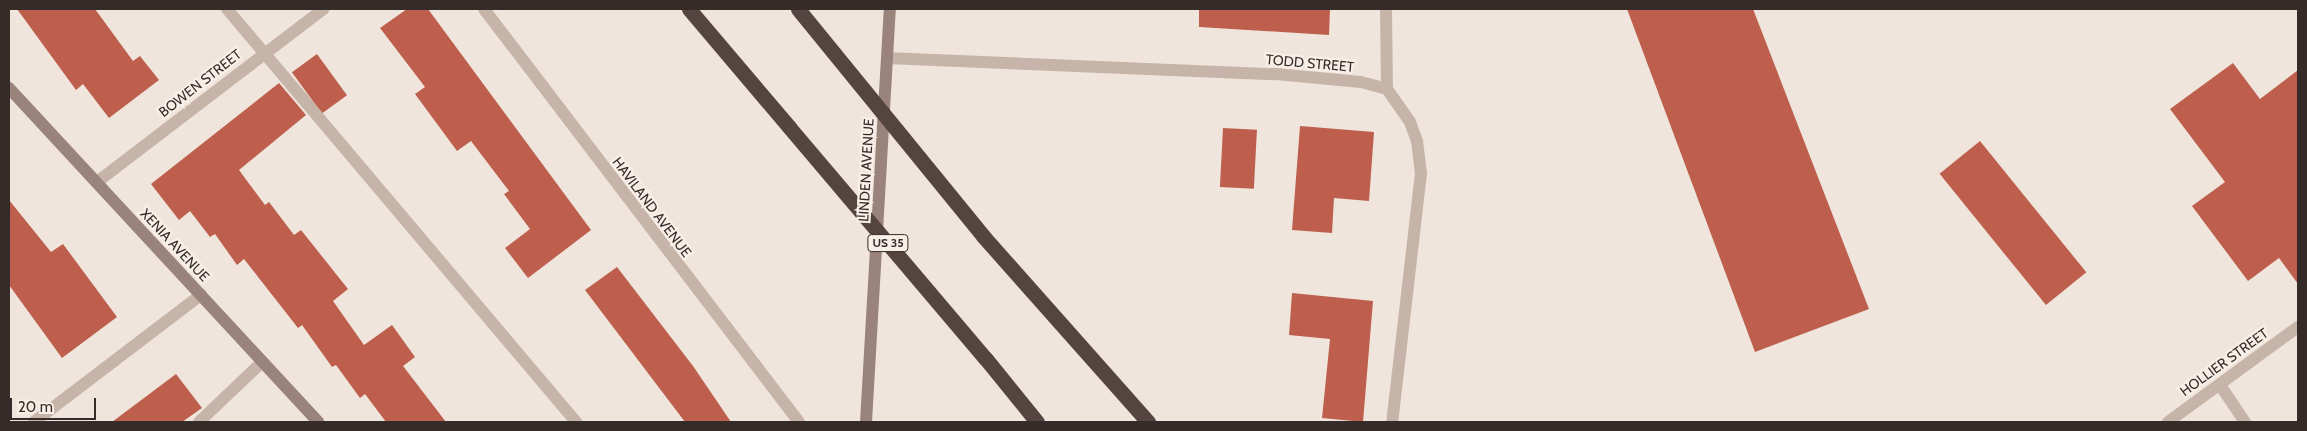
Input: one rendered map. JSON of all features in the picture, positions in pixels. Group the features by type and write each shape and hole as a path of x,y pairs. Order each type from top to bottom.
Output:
{"highway":[{"path":"798,9 983,236 1148,422"},
{"name":"US 35","path":"691,12 986,359 1037,422"}],"street":[{"path":"227,9 263,54 576,422"},
{"name":"BOWEN STREET","path":"97,182 323,9"},
{"name":"HAVILAND AVENUE","path":"484,9 799,422"},
{"name":"LINDEN AVENUE","path":"866,422 890,9"},
{"path":"1386,9 1387,89 1410,122 1417,141 1421,173 1392,422"},
{"name":"TODD STREET","path":"887,58 1276,74 1361,82 1387,89"},
{"name":"XENIA AVENUE","path":"9,88 318,422"},
{"path":"34,422 201,295"},
{"name":"HOLLIER STREET","path":"2168,422 2298,327"},
{"path":"199,422 262,362"},
{"path":"2220,385 2245,422"}],"building":[{"path":"17,9 95,9 133,61 140,56 159,80 109,118 83,84 76,90"},
{"path":"407,9 428,9 591,230 528,278 505,248 530,229 504,194 509,191 471,141 457,151 415,94 425,87 380,28"},
{"path":"1199,9 1330,9 1329,35 1199,27"},
{"path":"1627,9 1753,9 1869,309 1755,352"},
{"path":"317,54 347,95 322,113 292,72"},
{"path":"2233,63 2260,99 2298,70 2298,284 2279,258 2248,281 2192,206 2225,182 2170,109"},
{"path":"279,83 306,115 239,170 265,205 269,202 294,235 301,230 348,289 333,301 364,345 392,325 415,357 403,366 446,422 386,422 365,394 360,398 336,365 332,367 302,325 298,328 244,259 237,265 215,234 210,237 190,211 179,220 151,184"},
{"path":"1300,126 1374,132 1369,201 1334,198 1332,233 1292,230"},
{"path":"1223,128 1257,130 1254,189 1220,187"},
{"path":"1980,141 2086,272 2046,305 1940,174"},
{"path":"9,200 51,252 63,244 117,317 62,358 9,285"},
{"path":"617,267 693,366 731,422 685,422 585,290"},
{"path":"1292,293 1373,301 1363,422 1322,418 1330,339 1289,335"},
{"path":"176,374 202,408 182,422 112,422"}]}
